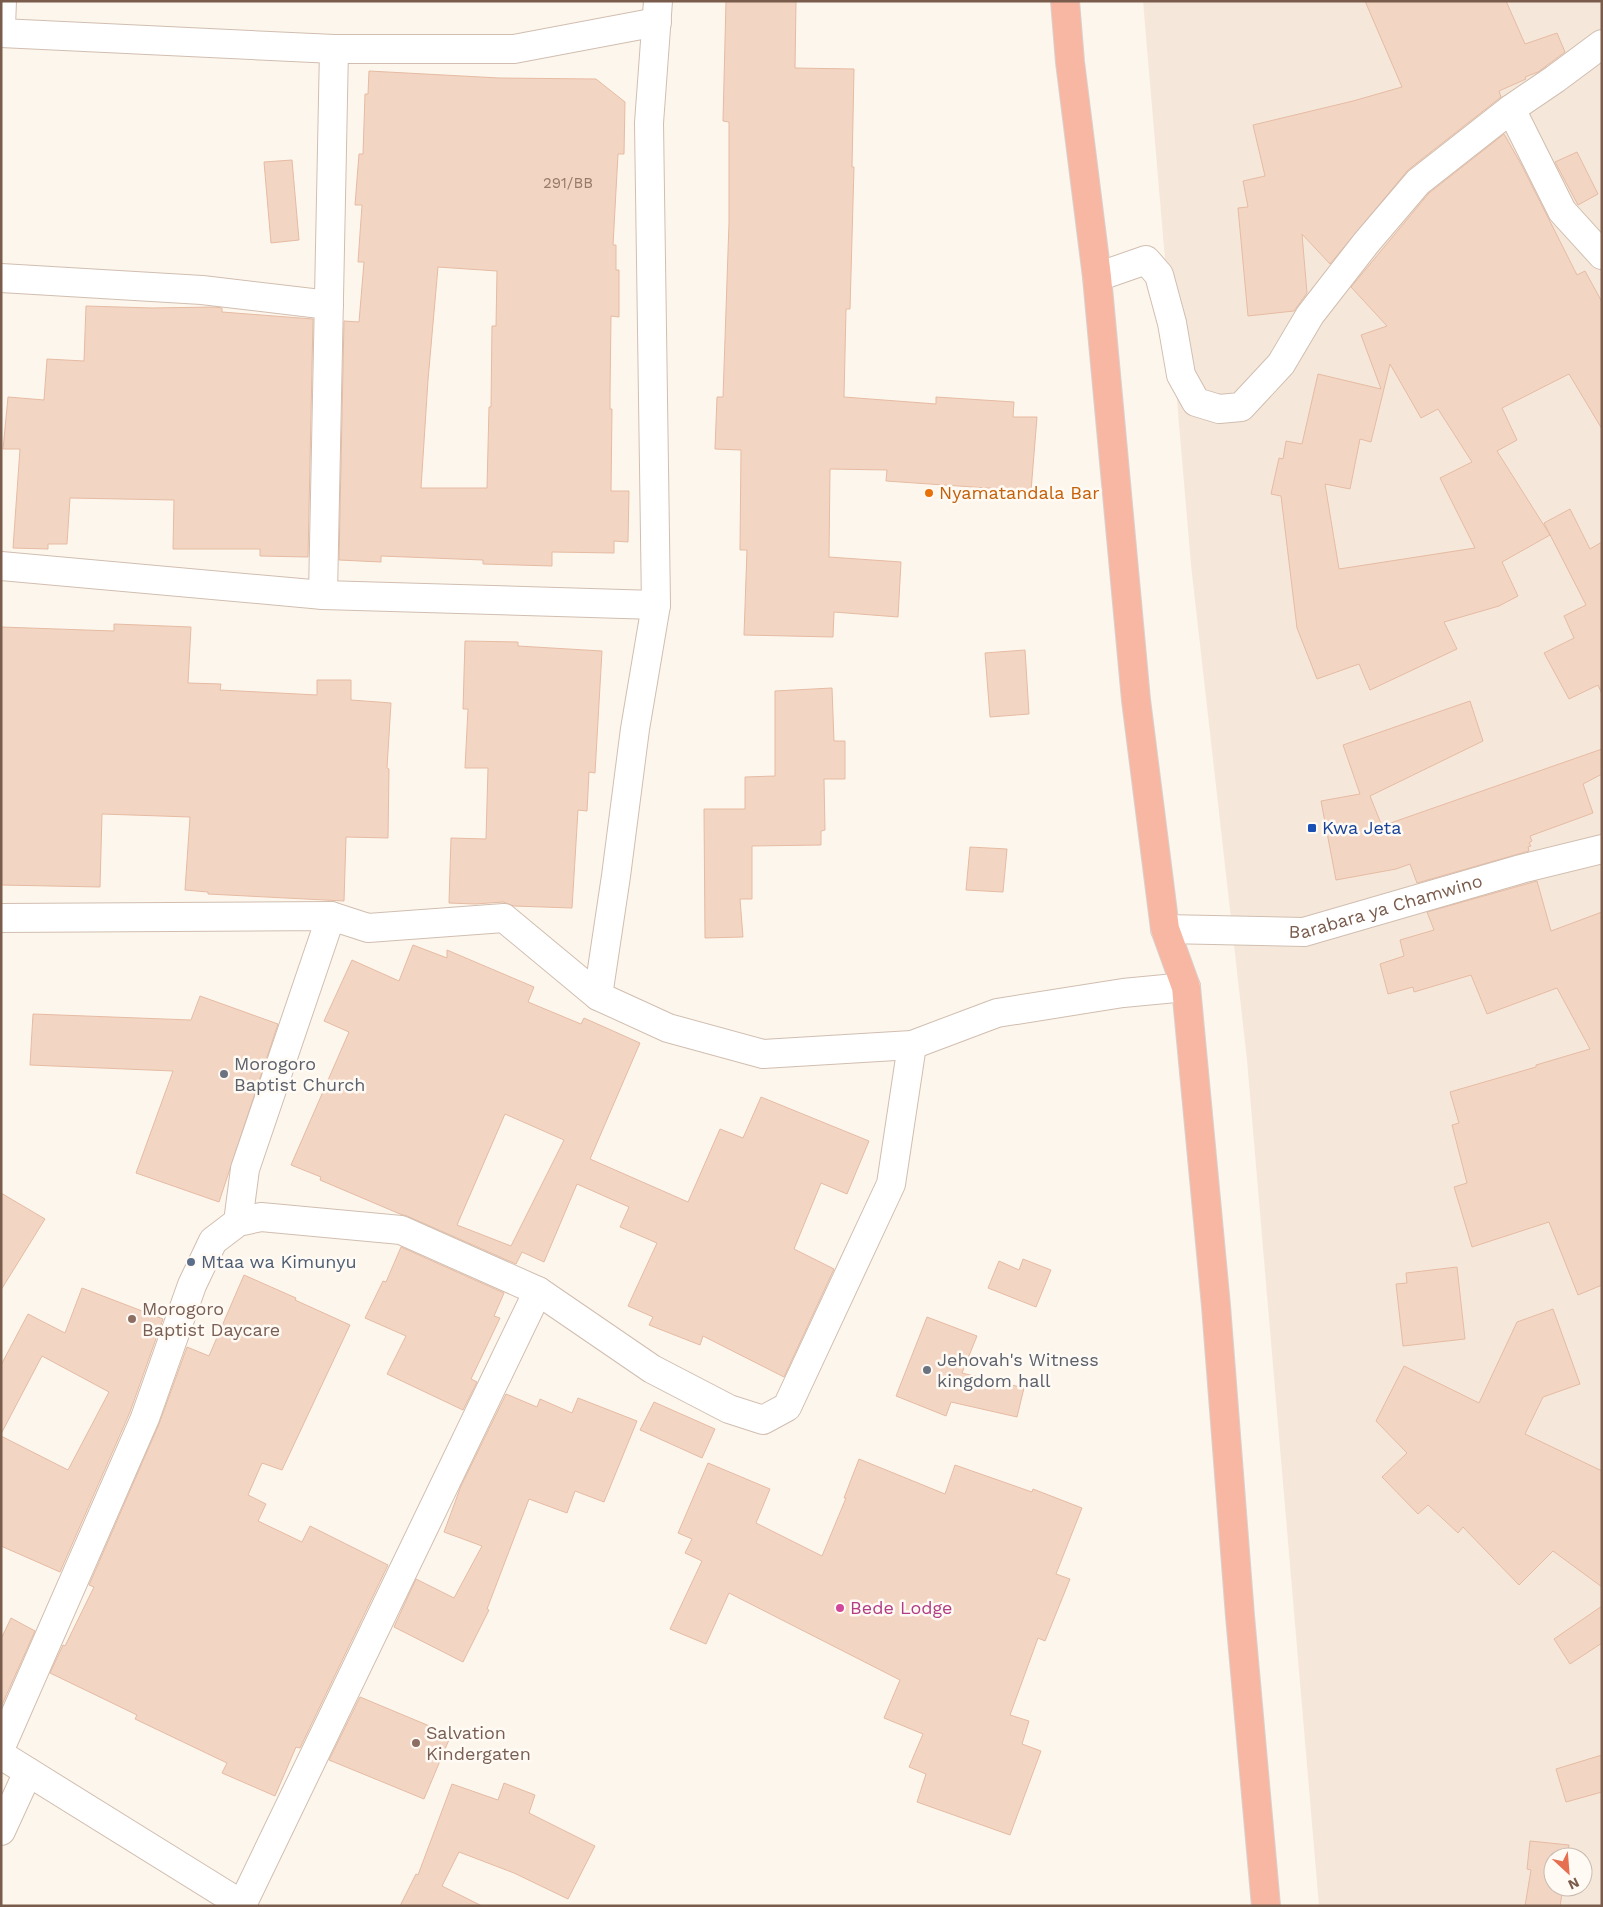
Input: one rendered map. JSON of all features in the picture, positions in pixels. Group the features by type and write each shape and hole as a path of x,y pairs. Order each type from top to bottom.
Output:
{"highway":[{"path":"1065,1 1070,62 1097,277 1136,700 1165,929 1186,988 1216,1306 1240,1616 1266,1906"}],"street":[{"path":"1,26 2,1"},
{"path":"1,33 334,49 514,49 657,12 649,123 656,605 635,729 598,996"},
{"path":"1097,277 1146,260 1159,275 1172,323 1181,375 1196,402 1219,409 1241,407 1281,364 1310,315 1366,243 1418,182 1511,109 1602,44"},
{"path":"323,594 334,49"},
{"path":"1511,109 1562,211 1602,255"},
{"path":"1,278 202,290 329,304"},
{"path":"1,566 323,594 656,605"},
{"name":"Barabara ya Chamwino","path":"1165,929 1304,932 1521,869 1597,858"},
{"path":"238,1222 245,1169 331,916"},
{"path":"1,918 331,916 368,928 504,918 598,996 668,1028 763,1054 912,1045 998,1013 1123,993 1186,988"},
{"path":"1,1747 145,1418 192,1285 213,1242 238,1222 261,1217 401,1230 538,1291 652,1369 729,1409 763,1420 787,1408 891,1184 912,1045"},
{"path":"1,1755 243,1905 538,1291"},
{"path":"1,1831 28,1772"}],"shaded area":[{"path":"1143,1 1602,1 1602,1906 1319,1906 1247,1060 1191,565"}],"building":[{"path":"726,1 796,1 795,68 854,69 852,167 854,167 850,309 846,309 844,397 936,404 936,397 1014,402 1013,417 1037,417 1031,491 886,481 887,470 830,469 829,557 901,562 898,617 834,612 833,637 744,635 747,550 740,550 741,450 715,449 717,397 723,397 729,223 729,122 723,121"},
{"path":"1365,1 1506,1 1525,44 1557,33 1565,52 1538,72 1499,91 1501,97 1408,170 1330,264 1302,234 1307,293 1294,311 1248,316 1238,208 1248,207 1243,181 1265,176 1253,125 1402,87"},
{"path":"369,71 499,78 596,79 625,102 624,154 618,154 613,245 616,245 616,270 619,270 619,317 611,316 610,409 612,409 611,491 629,491 628,542 614,541 614,553 552,552 552,566 483,564 483,560 381,556 381,562 339,560 344,321 359,322 364,262 358,262 362,205 355,205 359,154 363,154 365,94 368,94","holes":["438,267 497,271 496,326 492,326 487,488 421,488"]},
{"path":"1504,134 1577,275 1585,271 1602,302 1602,429 1569,374 1502,408 1517,440 1497,451 1550,535 1502,562 1518,596 1499,606 1444,622 1457,649 1370,690 1359,664 1317,679 1297,628 1281,496 1271,494 1279,458 1283,459 1286,441 1302,444 1318,374 1381,389 1361,335 1387,326 1351,287 1429,193","holes":["1390,364 1421,418 1438,409 1472,462 1440,478 1475,548 1339,569 1325,484 1350,489 1360,439 1371,442"]},
{"path":"1577,152 1598,194 1578,205 1555,162"},
{"path":"292,160 299,240 271,243 264,162"},
{"path":"86,306 215,307 222,308 222,312 313,319 308,557 260,556 260,549 173,549 174,500 70,498 67,544 48,544 48,549 13,548 20,449 3,449 8,397 44,400 47,359 84,361"},
{"path":"1570,509 1590,549 1602,542 1602,694 1598,685 1569,699 1544,653 1574,638 1564,616 1586,605 1544,523"},
{"path":"114,624 191,627 188,683 221,684 220,690 317,695 317,680 351,680 351,700 391,703 387,768 389,769 388,838 346,837 344,901 208,894 208,892 185,890 190,817 102,814 100,887 1,885 1,627 114,631"},
{"path":"465,641 518,642 518,646 602,651 595,773 589,772 587,811 578,810 572,908 514,906 503,902 449,903 451,838 486,839 488,768 465,768 468,709 463,709"},
{"path":"1025,650 1029,714 990,717 985,653"},
{"path":"832,688 834,741 845,741 845,779 824,779 825,830 821,831 821,845 752,846 752,899 740,899 743,937 705,938 704,809 745,809 745,777 775,776 775,691"},
{"path":"1470,701 1483,741 1370,796 1382,826 1602,749 1602,774 1583,784 1593,813 1530,836 1532,841 1529,843 1531,846 1528,847 1529,851 1417,883 1410,864 1396,869 1336,880 1321,801 1360,794 1343,745"},
{"path":"970,847 1007,849 1003,892 966,890"},
{"path":"1537,881 1551,931 1602,912 1602,1285 1578,1295 1549,1222 1472,1247 1454,1187 1467,1183 1452,1125 1459,1123 1450,1092 1590,1049 1557,988 1487,1014 1471,975 1414,992 1413,987 1388,994 1380,964 1404,956 1400,940 1434,930 1427,912"},
{"path":"413,945 447,958 447,950 534,987 528,1002 581,1024 584,1018 640,1043 590,1159 688,1202 720,1129 743,1138 761,1097 869,1141 847,1194 821,1183 794,1249 834,1269 784,1377 703,1336 700,1345 649,1325 653,1317 628,1306 657,1243 620,1227 629,1207 577,1184 544,1262 522,1252 516,1264 320,1180 321,1177 291,1165 349,1032 324,1021 352,960 399,981","holes":["505,1114 564,1140 511,1246 457,1225"]},
{"path":"200,996 278,1024 219,1202 136,1173 173,1071 30,1065 33,1014 191,1020"},
{"path":"1,1193 45,1219 1,1290"},
{"path":"401,1247 504,1293 494,1316 500,1318 471,1379 477,1382 463,1410 387,1374 406,1336 365,1318 383,1281 386,1282"},
{"path":"1023,1259 1051,1270 1036,1307 988,1288 999,1261 1019,1270"},
{"path":"1457,1267 1465,1339 1403,1346 1396,1284 1407,1283 1406,1273"},
{"path":"244,1275 350,1325 282,1470 262,1463 248,1495 266,1504 258,1521 302,1542 310,1526 388,1565 300,1748 296,1747 275,1796 222,1773 227,1763 135,1719 137,1715 50,1673 94,1587 89,1585 159,1424 187,1347 209,1356"},
{"path":"82,1288 163,1319 130,1412 60,1572 1,1546 1,1436 68,1470 109,1392 42,1356 1,1434 1,1365 28,1314 65,1333"},
{"path":"1553,1309 1580,1384 1543,1397 1525,1434 1602,1471 1602,1587 1553,1551 1519,1585 1463,1527 1458,1533 1428,1505 1418,1514 1382,1477 1407,1453 1376,1421 1404,1366 1479,1403 1517,1322"},
{"path":"927,1317 977,1336 962,1373 1024,1388 1017,1417 951,1402 946,1416 896,1396"},
{"path":"506,1394 537,1407 540,1399 572,1413 578,1398 637,1421 604,1502 575,1491 567,1513 529,1499 487,1609 489,1610 463,1662 394,1627 416,1579 454,1598 482,1546 444,1532 461,1486"},
{"path":"654,1402 715,1429 702,1458 640,1430"},
{"path":"859,1459 945,1494 955,1465 1032,1492 1033,1489 1082,1508 1056,1574 1070,1579 1045,1641 1038,1638 1010,1715 1029,1721 1022,1744 1041,1751 1010,1835 917,1802 926,1774 909,1767 923,1734 884,1718 900,1680 729,1593 706,1644 670,1629 702,1561 685,1553 692,1539 678,1533 708,1463 770,1489 756,1523 822,1556 846,1498 844,1498"},
{"path":"1602,1606 1602,1643 1570,1664 1554,1639"},
{"path":"11,1618 35,1631 1,1707 1,1639"},
{"path":"360,1697 451,1735 424,1799 329,1760"},
{"path":"1602,1755 1602,1792 1566,1802 1556,1769"},
{"path":"504,1783 535,1795 529,1813 595,1846 568,1899 514,1873 459,1852 442,1886 482,1906 400,1906 416,1874 418,1875 452,1784 498,1800"},
{"path":"1530,1841 1569,1845 1569,1847 1543,1847 1543,1897 1561,1897 1560,1906 1525,1906 1531,1870 1527,1869"}],"place":[{"name":"Nyamatandala Bar","path":"929,493"},
{"name":"Kwa Jeta","path":"1312,828"},
{"name":"Morogoro Baptist Church","path":"224,1074"},
{"name":"Mtaa wa Kimunyu","path":"191,1262"},
{"name":"Morogoro Baptist Daycare","path":"132,1319"},
{"name":"Jehovah's Witness kingdom hall","path":"927,1370"},
{"name":"Bede Lodge","path":"840,1608"},
{"name":"Salvation Kindergaten","path":"416,1743"}]}
